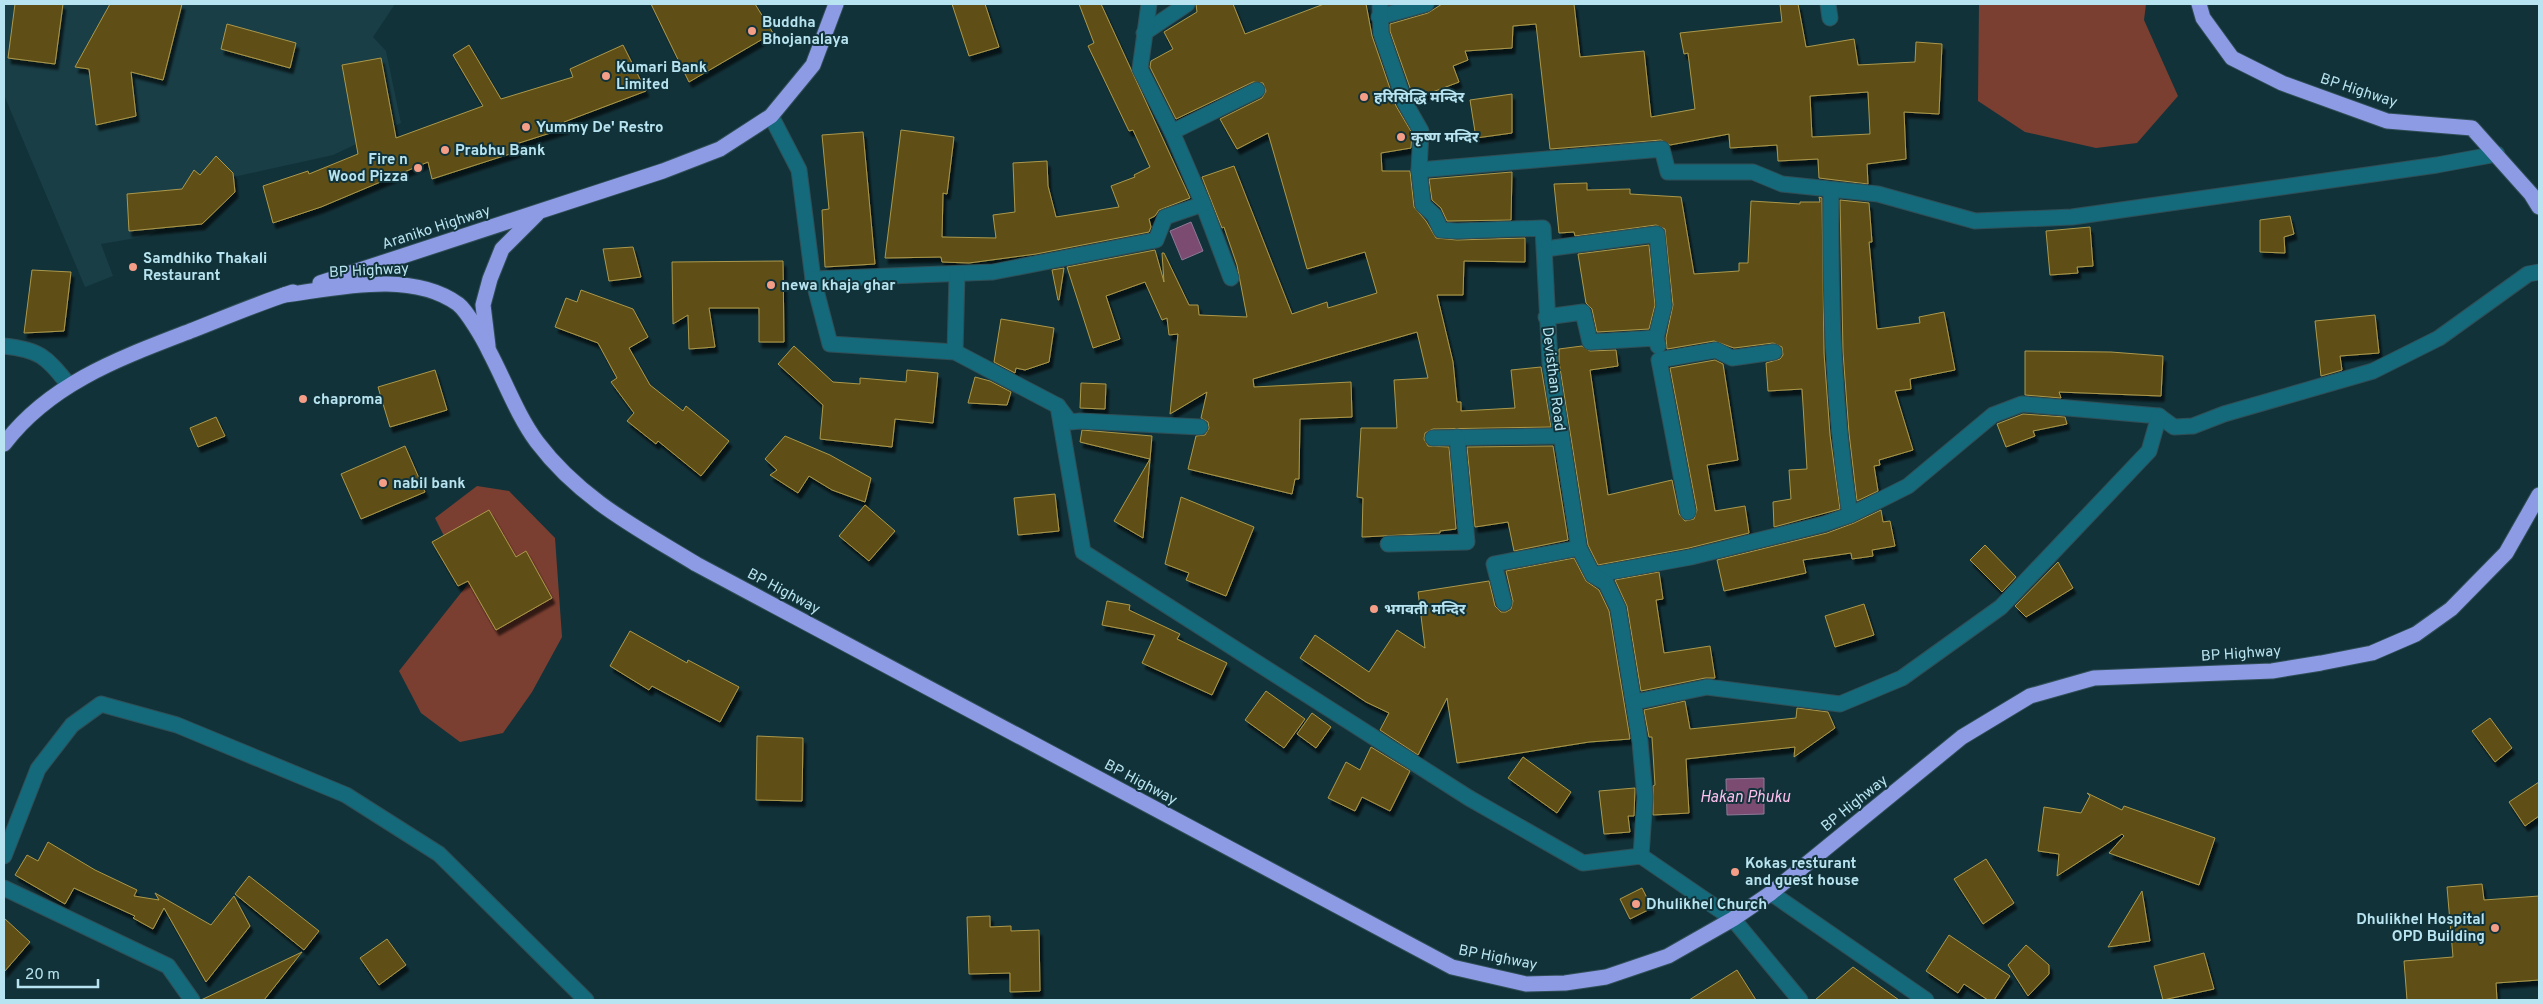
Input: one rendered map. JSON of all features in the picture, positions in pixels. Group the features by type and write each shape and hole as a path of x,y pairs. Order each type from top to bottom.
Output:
{"highway":[{"name":"Araniko Highway","path":"4,444 35,410 69,385 104,366 284,295 540,212 662,171 720,149 771,116 812,65 836,4"},
{"name":"BP Highway","path":"2199,4 2203,18 2232,58 2282,82 2387,121 2472,128 2531,194 2539,207"},
{"name":"BP Highway","path":"488,349 483,305 490,278 502,249 540,212"},
{"name":"BP Highway","path":"284,295 360,285 418,286 437,292 460,305 488,349 536,441 562,472 594,502 696,564 1452,967 1526,984 1565,983 1606,977 1668,956 1733,919 1771,894 1962,737 2030,696 2094,678 2272,670 2321,663 2372,653 2416,634 2451,609 2506,553 2539,495"}],"street":[{"path":"1149,4 1140,69 1172,132 1204,204 1231,278"},
{"path":"1144,33 1188,4"},
{"path":"1380,10 1426,4"},
{"name":"Devisthan Road","path":"1380,10 1380,34 1405,103 1421,131 1419,170 1423,205 1434,215 1441,230 1543,228 1546,317 1550,363 1579,548 1593,575 1606,583 1618,608 1635,702 1645,797 1641,856"},
{"path":"1172,132 1257,90"},
{"path":"771,116 799,170 813,279 830,344 955,352 1058,406 1070,422 1200,427"},
{"path":"1419,170 1662,149 1668,172 1753,172 1782,184 1878,194 1975,221 2072,217 2437,165 2497,154"},
{"path":"1831,190 1830,284 1840,452 1850,514"},
{"path":"813,279 993,272 1156,240 1165,217 1204,204"},
{"path":"1545,249 1657,234 1664,306 1656,338 1688,512"},
{"path":"1593,575 1691,557 1824,524 1850,514 1908,486 1993,414 2022,404 2158,416 2174,427 2194,426 2224,414 2373,371 2439,338 2528,274 2539,272"},
{"path":"955,352 957,274"},
{"path":"1546,317 1583,312 1590,342 1656,338"},
{"path":"4,346 29,349 47,359 69,385"},
{"path":"1659,360 1716,350 1732,358 1774,352"},
{"path":"1058,406 1083,552 1469,798 1583,863 1641,856 1733,919 1800,1000"},
{"path":"1635,702 1707,687 1840,704 1902,678 2001,607 2149,451 2158,416"},
{"path":"1433,438 1561,436"},
{"path":"1388,544 1467,542 1457,437"},
{"path":"1504,603 1494,564 1579,548"},
{"path":"4,856 38,770 72,726 100,704 177,726 346,795 439,854 586,1000"},
{"path":"4,888 168,966 192,1000"},
{"path":"1771,894 1926,1000"}],"shaded area":[{"path":"4,4 395,4 373,37 386,51 401,123 333,155 233,177 192,212 148,236 101,244 113,276 85,287 4,95"},
{"path":"1979,4 2146,4 2144,20 2178,96 2137,143 2096,148 2025,132 1978,101"},
{"path":"477,486 509,491 555,538 562,637 532,692 503,733 460,742 421,713 399,671 468,584 435,518"}],"water":[{"path":"1191,222 1203,251 1182,260 1170,231"},
{"name":"Hakan Phuku","path":"1764,778 1764,814 1727,815 1726,779"}],"building":[{"path":"15,4 63,4 55,64 8,58"},
{"path":"110,4 182,4 163,80 131,72 136,116 96,125 89,69 75,67"},
{"path":"651,4 755,4 773,33 689,82"},
{"path":"952,4 985,4 999,47 969,56"},
{"path":"1079,4 1101,4 1190,198 1159,210 1155,216 1149,219 1151,227 1149,232 1036,254 969,263 942,262 941,257 885,258 901,130 954,137 947,194 943,193 942,237 996,238 993,215 1015,212 1013,163 1047,161 1048,186 1056,217 1119,207 1111,186 1135,177 1134,175 1150,167 1133,130 1129,131 1088,46 1094,43"},
{"path":"1196,4 1233,4 1245,34 1324,4 1366,4 1372,36 1396,106 1412,133 1411,148 1381,153 1382,171 1410,171 1414,207 1426,221 1436,238 1457,240 1525,238 1525,262 1464,261 1463,295 1437,295 1453,362 1457,402 1461,402 1461,411 1515,408 1511,370 1541,367 1551,427 1433,429 1425,433 1424,439 1428,446 1449,447 1456,529 1440,531 1440,533 1362,537 1363,498 1357,497 1361,428 1397,428 1394,380 1428,378 1417,332 1253,379 1254,387 1351,382 1352,417 1300,419 1299,479 1295,479 1292,494 1188,469 1196,436 1205,435 1209,428 1208,422 1201,418 1207,392 1170,414 1178,334 1169,335 1167,318 1162,320 1145,282 1106,296 1120,339 1093,348 1067,267 1155,250 1164,282 1162,253 1164,253 1189,305 1198,305 1199,315 1247,317 1237,265 1224,227 1222,228 1202,177 1234,166 1292,314 1327,302 1328,308 1377,293 1365,252 1307,269 1268,133 1237,149 1220,119 1262,98 1266,91 1263,83 1253,82 1176,119 1150,67 1151,61 1173,49 1164,32 1197,12"},
{"path":"1442,4 1574,4 1580,57 1644,51 1651,117 1695,109 1688,53 1684,54 1680,33 1782,22 1780,4 1798,4 1806,47 1854,39 1858,65 1915,62 1916,42 1942,44 1939,114 1904,112 1906,159 1867,164 1868,184 1819,178 1818,159 1778,161 1777,145 1730,148 1729,134 1670,145 1661,140 1550,149 1536,24 1513,26 1512,48 1465,51 1468,60 1453,66 1459,82 1414,99 1390,31 1390,24 1428,13","holes":["1868,92 1870,134 1812,137 1810,96"]},
{"path":"227,24 296,43 290,68 221,49"},
{"path":"469,45 501,99 573,77 570,69 623,45 646,91 564,122 566,128 516,144 519,151 432,179 428,162 321,207 273,223 263,186 308,171 309,174 358,154 342,65 381,58 396,138 483,106 453,55"},
{"path":"1512,94 1512,133 1476,138 1470,100"},
{"path":"863,132 875,264 825,267 822,210 829,209 822,135"},
{"path":"216,156 233,173 235,192 202,224 129,231 127,194 182,189 194,170 200,175"},
{"path":"1512,172 1511,220 1447,221 1441,208 1432,200 1429,179"},
{"path":"1587,183 1587,190 1630,189 1630,194 1681,197 1694,274 1739,271 1739,263 1748,263 1751,201 1800,204 1800,202 1820,202 1819,197 1822,198 1824,353 1830,435 1840,509 1774,527 1773,502 1791,499 1789,470 1807,469 1802,389 1768,391 1766,363 1780,359 1783,355 1782,347 1773,343 1734,348 1714,341 1667,349 1666,338 1673,305 1665,229 1656,225 1575,236 1574,232 1559,233 1554,184"},
{"path":"1840,200 1869,203 1872,242 1869,242 1877,329 1920,323 1919,317 1944,312 1955,370 1910,379 1911,389 1895,391 1913,450 1879,460 1880,465 1874,466 1878,491 1857,501 1849,433 1843,352"},
{"path":"2290,216 2294,234 2284,237 2285,253 2260,252 2260,220"},
{"path":"2090,227 2093,266 2077,267 2078,273 2050,275 2046,231"},
{"path":"1649,245 1655,305 1649,329 1597,332 1592,309 1586,303 1578,254"},
{"path":"633,247 641,277 609,281 603,249"},
{"path":"783,261 784,342 759,342 759,308 709,308 715,347 689,349 688,315 673,324 672,262"},
{"path":"1064,268 1059,300 1058,300 1052,270"},
{"path":"32,270 71,272 64,331 24,333"},
{"path":"581,290 633,309 648,337 629,348 650,385 683,411 686,406 729,441 701,476 658,441 656,444 627,421 634,413 611,382 617,378 598,343 555,327 566,298 577,302"},
{"path":"2375,315 2379,353 2340,356 2342,370 2321,376 2315,321"},
{"path":"1001,319 1054,328 1049,362 1025,370 1016,368 1015,373 994,362"},
{"path":"794,346 833,382 860,384 860,378 906,382 907,370 938,373 933,423 895,419 892,447 820,439 823,405 778,364"},
{"path":"1582,346 1590,351 1616,350 1618,366 1590,370 1608,495 1672,480 1679,514 1685,521 1694,519 1697,510 1670,368 1715,360 1723,364 1738,460 1707,465 1715,511 1745,506 1749,533 1689,548 1598,565 1588,545 1559,362 1559,349"},
{"path":"2025,351 2111,352 2163,356 2161,396 2059,392 2061,398 2025,395"},
{"path":"435,370 447,410 390,427 378,387"},
{"path":"975,377 990,381 1011,392 1007,405 968,403"},
{"path":"1081,383 1106,384 1105,409 1080,408"},
{"path":"2023,414 2065,417 2067,424 2033,431 2035,436 2006,447 1997,424"},
{"path":"216,417 225,436 198,447 190,428"},
{"path":"1082,430 1152,436 1150,459 1080,442"},
{"path":"785,436 830,455 871,478 865,502 832,490 809,476 798,493 770,475 777,470 765,459"},
{"name":"nabil bank","path":"405,446 425,492 361,519 341,474"},
{"path":"1553,446 1568,540 1514,551 1508,522 1475,527 1467,447"},
{"path":"1150,459 1143,538 1114,521"},
{"path":"1055,494 1059,531 1018,535 1014,498"},
{"path":"1181,497 1254,527 1226,596 1186,580 1189,573 1165,564"},
{"path":"865,505 895,531 869,561 839,536"},
{"path":"489,510 516,557 526,551 552,598 496,630 468,581 458,586 432,542"},
{"path":"1881,510 1883,522 1890,521 1895,546 1872,550 1873,556 1852,559 1851,553 1803,560 1806,573 1724,591 1717,560 1827,533"},
{"path":"1985,545 2016,577 2002,592 1970,560"},
{"path":"1574,558 1586,581 1599,590 1609,611 1630,739 1589,742 1457,763 1447,698 1418,755 1380,730 1389,713 1366,702 1300,658 1315,635 1369,672 1397,630 1425,648 1418,592 1489,581 1495,606 1501,612 1506,612 1511,609 1513,601 1506,571"},
{"path":"2058,562 2073,588 2026,617 2015,606"},
{"path":"1659,572 1663,599 1656,600 1664,653 1710,646 1715,678 1705,678 1641,691 1627,606 1615,580"},
{"path":"1107,601 1130,605 1129,610 1180,634 1177,639 1227,663 1212,695 1142,663 1155,635 1102,625"},
{"path":"1864,604 1874,635 1835,647 1825,616"},
{"path":"630,631 687,663 688,660 739,687 720,722 652,686 649,690 610,666"},
{"path":"1266,691 1305,719 1284,748 1245,720"},
{"path":"1685,701 1690,729 1796,718 1797,708 1828,712 1835,728 1794,757 1795,747 1686,759 1689,813 1653,815 1653,786 1655,785 1652,737 1649,737 1644,710"},
{"path":"1312,713 1331,727 1316,748 1297,734"},
{"path":"2490,718 2512,748 2495,762 2472,731"},
{"path":"757,736 803,738 802,801 756,800"},
{"path":"1371,747 1410,771 1390,811 1362,797 1355,811 1328,798 1346,762 1360,770"},
{"path":"1523,757 1571,792 1557,813 1508,778"},
{"path":"2539,782 2539,816 2525,826 2509,802"},
{"path":"1635,788 1634,816 1628,816 1630,832 1604,834 1599,791"},
{"path":"2087,793 2122,810 2124,806 2215,838 2199,885 2109,853 2124,836 2122,834 2057,876 2059,854 2038,851 2044,807 2081,813 2090,796"},
{"path":"48,842 95,870 137,890 134,896 159,900 155,893 211,925 234,896 250,926 206,982 164,908 153,929 133,918 135,916 74,888 65,904 15,875 27,855 38,861"},
{"path":"1986,859 2014,903 1983,924 1954,879"},
{"path":"249,876 319,931 304,950 235,894"},
{"name":"Dhulikhel Hospital OPD Building","path":"2482,884 2484,900 2539,896 2539,980 2496,983 2497,1000 2407,1000 2404,961 2453,957 2447,887"},
{"name":"Dhulikhel Church","path":"1642,888 1652,908 1630,919 1620,899"},
{"path":"2142,891 2150,941 2108,947"},
{"path":"990,916 990,927 1011,926 1011,931 1039,930 1040,991 1010,992 1010,973 969,974 967,917"},
{"path":"4,918 30,942 4,972"},
{"path":"1949,935 2010,976 1994,1000 1988,1000 1964,984 1958,993 1926,971"},
{"path":"387,939 406,965 379,985 360,958"},
{"path":"2026,945 2049,965 2049,974 2028,996 2008,965"},
{"path":"302,952 264,1000 201,1000"},
{"path":"2204,953 2214,989 2163,1000 2154,966"},
{"path":"1853,967 1899,1000 1815,1000"},
{"path":"1737,970 1756,1000 1689,1000"}],"place":[{"name":"Buddha Bhojanalaya","path":"752,31"},
{"name":"Kumari Bank Limited","path":"606,76"},
{"name":"हरिसिद्धि मन्दिर","path":"1364,97"},
{"name":"Yummy De' Restro","path":"526,127"},
{"name":"कृष्ण मन्दिर","path":"1401,137"},
{"name":"Prabhu Bank","path":"445,150"},
{"name":"Fire n Wood Pizza","path":"418,168"},
{"name":"Samdhiko Thakali Restaurant","path":"133,267"},
{"name":"newa khaja ghar","path":"771,285"},
{"name":"chaproma","path":"303,399"},
{"name":"nabil bank","path":"383,483"},
{"name":"भगवती मन्दिर","path":"1374,609"},
{"name":"Kokas resturant and guest house","path":"1735,872"},
{"name":"Dhulikhel Church","path":"1636,904"},
{"name":"Dhulikhel Hospital OPD Building","path":"2495,928"}]}
